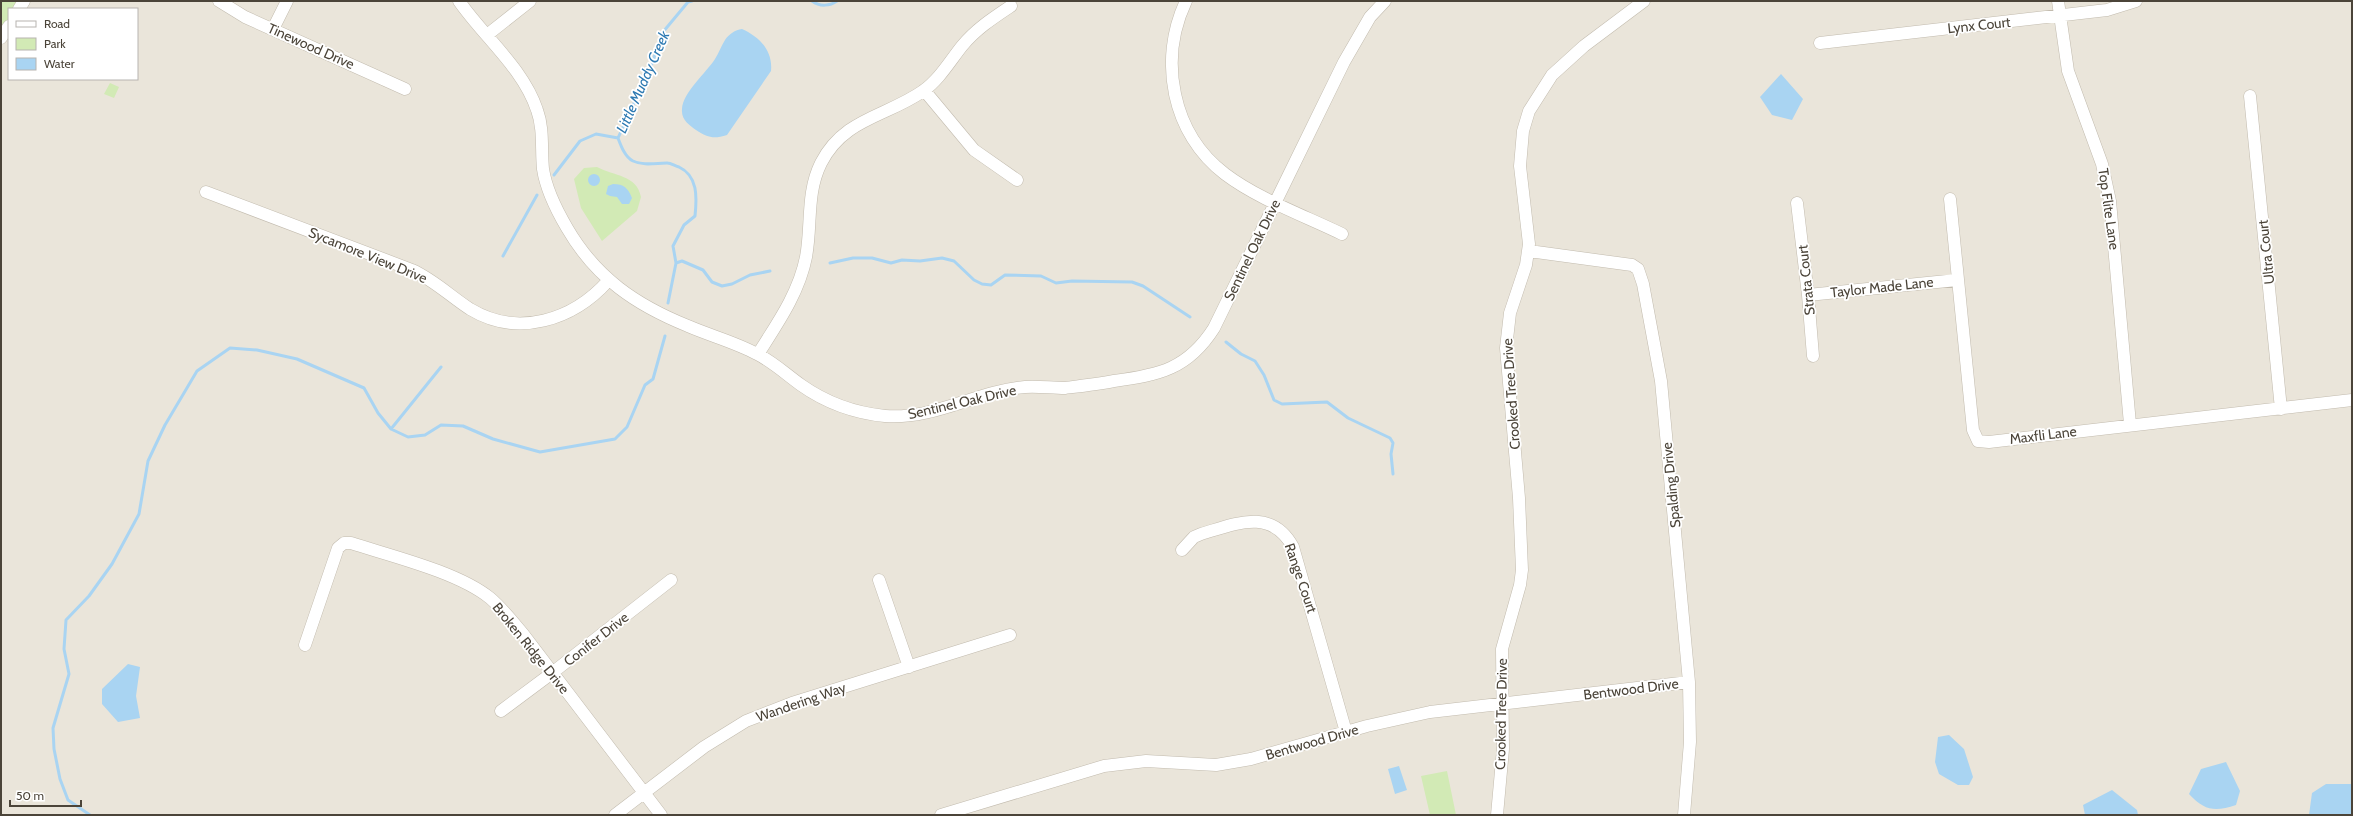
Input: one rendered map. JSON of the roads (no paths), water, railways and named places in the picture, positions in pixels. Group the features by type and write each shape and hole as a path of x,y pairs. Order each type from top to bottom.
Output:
{"street":[{"name":"Tinewood Drive","path":"219,1 245,17 405,89"},
{"path":"273,29 287,1"},
{"name":"Sentinel Oak Drive","path":"459,1 520,77 537,110 542,133 544,172 561,216 583,252 608,281 641,305 689,327 721,337 758,354 822,398 849,408 884,416 929,412 1014,389 1063,388 1156,374 1184,361 1201,347 1208,338 1344,62 1370,17 1385,1"},
{"path":"487,35 530,1"},
{"path":"1186,1 1174,32 1171,59 1175,96 1184,122 1200,148 1224,173 1276,202 1342,234"},
{"name":"Crooked Tree Drive","path":"1497,815 1502,749 1502,649 1520,584 1522,556 1506,348 1510,313 1528,251 1528,223 1520,166 1523,131 1529,111 1552,75 1567,60 1644,1"},
{"name":"Top Flite Lane","path":"2058,1 2068,71 2102,164 2110,201 2130,424"},
{"name":"Lynx Court","path":"1820,43 2059,16 2118,8 2136,1"},
{"path":"758,354 788,304 801,276 808,242 812,190 822,162 832,146 853,126 907,101 924,90 973,33 1011,6"},
{"path":"1,38 8,28"},
{"path":"924,90 974,150 1017,180"},
{"name":"Ultra Court","path":"2250,96 2281,409"},
{"name":"Sycamore View Drive","path":"206,192 412,270 434,282 471,309 503,321 538,322 561,316 585,303 608,281"},
{"name":"Maxfli Lane","path":"1950,199 1973,430 1978,441 1989,442 2130,424 2281,409 2352,400"},
{"name":"Strata Court","path":"1797,203 1808,295 1813,356"},
{"name":"Spalding Drive","path":"1528,251 1618,262 1632,265 1638,269 1657,352 1661,381 1689,682 1690,742 1684,815"},
{"name":"Taylor Made Lane","path":"1808,295 1957,280"},
{"name":"Range Court","path":"1182,550 1194,537 1201,534 1251,521 1266,523 1285,534 1294,547 1346,732"},
{"name":"Broken Ridge Drive","path":"306,645 338,548 344,543 351,542 453,577 472,586 489,597 504,612 661,815"},
{"name":"Conifer Drive","path":"500,711 552,673 671,580"},
{"path":"879,580 909,667"},
{"name":"Wandering Way","path":"615,815 704,747 746,721 786,706 1010,635"},
{"name":"Bentwood Drive","path":"941,815 1104,766 1146,761 1216,765 1250,759 1346,732 1423,714 1689,682"}],"water":[{"path":"742,29 754,36 764,46 770,57 771,71 727,135 715,137 704,135 684,119 682,113 683,103 691,89 715,59 730,34"},
{"path":"1781,74 1803,99 1792,120 1772,115 1760,97"},
{"path":"592,174 596,174 600,180 596,186 592,186 588,182 588,178"},
{"path":"613,184 623,186 627,189 632,198 629,204 622,204 617,197 606,194 608,186"},
{"path":"128,664 140,667 136,696 140,718 118,722 102,704 102,689"},
{"path":"1949,735 1964,749 1973,777 1969,785 1958,785 1939,774 1935,762 1938,737"},
{"path":"2226,762 2240,791 2236,805 2222,809 2205,807 2189,794 2201,769"},
{"path":"1399,766 1407,790 1395,794 1388,769"},
{"path":"2326,784 2352,784 2352,815 2309,815 2312,793"},
{"path":"2112,790 2137,810 2138,815 2085,815 2083,805"}],"waterway":[{"name":"Little Muddy Creek","path":"668,303 676,263 673,246 684,225 695,216 696,195 693,181 685,171 668,163 650,164 637,163 633,161 624,151 618,138 651,66 663,32 688,2 692,1"},
{"name":"Little Muddy Creek","path":"812,1 825,5 837,1"},
{"path":"554,175 580,141 596,134 618,138"},
{"path":"503,256 537,195"},
{"path":"830,263 853,258 872,258 891,263 902,260 920,261 942,258 954,261 974,280 982,284 991,285 1005,275 1041,276 1056,283 1072,281 1132,282 1143,286 1190,317"},
{"path":"676,263 682,261 703,270 712,282 722,286 732,284 750,275 770,271"},
{"name":"Little Muddy Creek","path":"90,815 68,800 60,779 54,749 53,728 69,674 64,649 66,620 89,596 112,564 139,514 148,461 165,425 197,371 230,348 257,350 297,359 364,388 378,413 391,429 408,437 425,435 441,425 463,426 493,439 540,452 615,439 627,427 645,385 653,379 665,336"},
{"path":"1226,342 1241,354 1255,361 1264,375 1274,400 1282,404 1327,402 1348,418 1390,438 1393,443 1391,454 1393,474"},
{"path":"391,429 441,367"}]}
